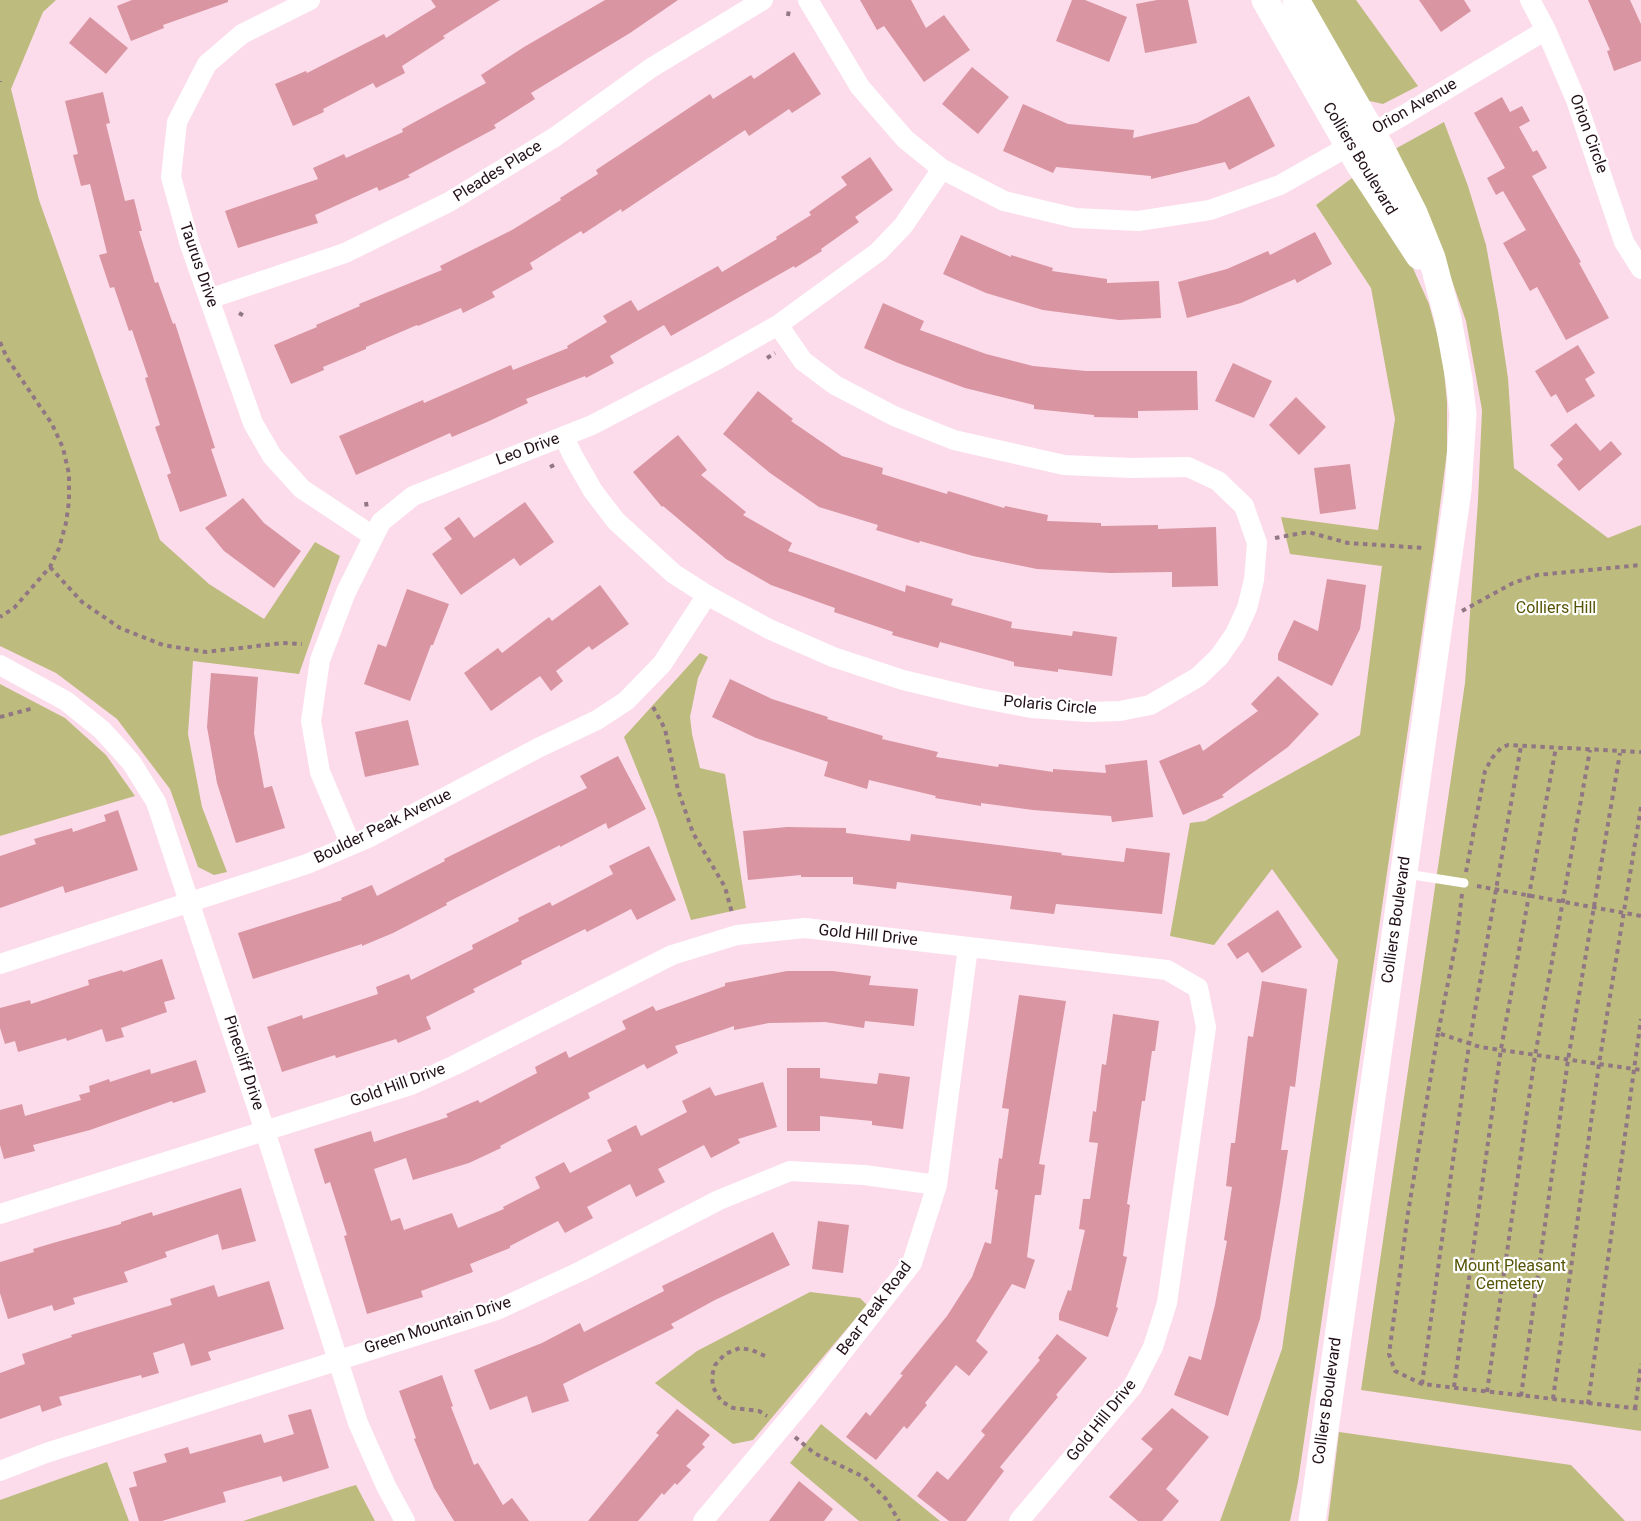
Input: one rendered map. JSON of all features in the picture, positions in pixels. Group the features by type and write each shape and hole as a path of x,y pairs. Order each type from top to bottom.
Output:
{"street":[{"name":"Taurus Drive","path":"310,0 242,34 207,64 177,122 171,177 190,245 253,423 272,456 302,489 373,537"},
{"name":"Pleades Place","path":"210,299 345,252 449,202 555,136 651,68 763,0"},
{"name":"Orion Avenue","path":"808,0 860,87 905,139 942,169 1004,201 1075,218 1138,221 1210,210 1280,185 1546,30"},
{"name":"Colliers Boulevard","path":"1265,0 1383,202 1423,262 1449,319"},
{"name":"Colliers Boulevard","path":"1296,0 1372,132 1414,213 1432,258 1449,319 1459,379 1462,415 1462,451 1458,490 1312,1521"},
{"name":"Orion Circle","path":"1530,0 1546,30 1576,100 1624,242 1641,269"},
{"name":"Leo Drive","path":"351,845 320,772 311,722 320,660 346,592 381,522 413,496 592,424 711,363 777,325 878,252 903,226 942,169"},
{"name":"Polaris Circle","path":"564,436 593,491 616,521 674,574 707,595 769,628 822,652 903,680 1031,708 1088,712 1120,711 1150,705 1174,693 1198,677 1220,657 1247,608 1254,580 1257,543 1244,506 1218,480 1188,467 1131,468 1064,465 954,440 894,416 835,385 803,361 777,325"},
{"name":"Boulder Peak Avenue","path":"0,964 307,864 351,845 597,720 626,701 662,664 707,595"},
{"name":"Pinecliff Drive","path":"0,665 66,701 102,730 131,762 156,802 265,1131 358,1423 386,1486 405,1521"},
{"name":"Gold Hill Drive","path":"0,1214 411,1085 672,955 737,935 805,928 1167,970 1198,988 1206,1027 1167,1303 1154,1347 1133,1386 1019,1521"},
{"name":"Bear Peak Road","path":"703,1521 807,1397 912,1263 937,1185 968,947"},
{"name":"Green Mountain Drive","path":"0,1471 46,1453 497,1310 581,1271 719,1200 790,1171 864,1175 937,1185"}],"lane":[{"path":"1404,873 1464,883"}],"path":[{"path":"788,16 789,9"},
{"path":"239,313 246,317"},
{"path":"0,342 7,358 52,424 63,447 69,474 66,523 50,567 14,608 0,617"},
{"path":"366,502 367,509"},
{"path":"1257,543 1308,532 1342,542 1424,548"},
{"path":"1465,612 1512,583 1537,575 1641,565"},
{"path":"50,567 82,602 120,628 163,645 206,652 302,644"},
{"path":"653,707 665,729 678,790 693,833 725,886 732,914"},
{"path":"0,717 34,708"},
{"path":"1641,752 1620,753 1508,745 1501,748 1492,758 1485,771 1408,1213 1389,1354 1395,1371 1422,1384 1641,1409"},
{"path":"1422,1384 1469,1045 1521,746"},
{"path":"1454,1387 1501,1050 1556,747"},
{"path":"1487,1392 1535,1056 1590,750"},
{"path":"1521,1396 1568,1060 1620,753"},
{"path":"1553,1399 1599,1064 1641,807"},
{"path":"1464,883 1495,891 1528,894 1641,916"},
{"path":"1588,1404 1641,1019"},
{"path":"1438,1033 1469,1045 1641,1070"},
{"path":"1635,1409 1641,1364"}],"green space":[{"path":"0,0 56,0 43,12 11,89 39,200 160,540 209,584 264,619 315,542 340,556 299,674 193,661 188,734 202,807 227,872 214,875 198,867 170,789 117,719 56,673 0,646"},
{"path":"1306,0 1356,0 1418,86 1383,104 1365,100"},
{"name":"Mount Pleasant Cemetery","path":"1444,122 1468,186 1486,245 1508,378 1514,468 1608,538 1641,525 1641,1431 1361,1390 1465,683 1478,501 1482,410 1466,321 1435,232 1395,149"},
{"path":"1352,178 1407,255 1429,304 1442,352 1447,402 1447,452 1298,1482 1290,1521 1220,1521 1282,1349 1338,960 1272,869 1214,945 1170,936 1190,823 1205,821 1360,735 1382,566 1290,554 1281,517 1378,530 1395,419 1371,288 1316,205"},
{"path":"700,653 708,657 698,678 690,717 692,734 700,768 725,774 746,908 691,920 657,819 624,737"},
{"path":"0,684 65,718 106,755 135,796 0,836"},
{"path":"810,1292 860,1298 867,1305 753,1440 733,1444 655,1383 697,1351"},
{"path":"821,1424 940,1521 859,1521 790,1463"},
{"path":"1339,1432 1571,1465 1625,1521 1328,1521"},
{"path":"107,1462 129,1521 0,1521 0,1500"},
{"path":"356,1485 375,1521 243,1521 349,1487"}],"building":[{"path":"132,0 228,0 228,2 163,25 164,28 131,41 117,6"},
{"path":"431,0 500,0 443,36 445,38 402,66 405,73 376,88 373,83 323,109 324,112 293,126 275,84 306,71 307,73 384,34 386,38 436,7"},
{"path":"605,0 678,0 630,33 531,93 535,99 494,125 496,128 408,175 410,177 379,191 377,187 315,215 318,223 238,248 225,211 318,179 313,168 344,154 346,158 403,132 402,129 486,83 481,75"},
{"path":"860,0 911,0 926,28 944,15 970,50 924,82 884,26 877,30"},
{"path":"1072,0 1085,0 1127,17 1109,62 1056,41"},
{"path":"1157,0 1188,0 1197,43 1145,53 1136,4"},
{"path":"1419,0 1464,0 1471,11 1441,32"},
{"path":"1588,0 1630,0 1641,24 1641,61 1614,71 1607,51 1610,50"},
{"path":"90,17 128,48 106,74 69,43"},
{"path":"794,52 821,94 792,113 789,109 749,136 745,130 622,212 621,209 583,234 581,231 530,263 533,269 492,292 495,297 463,313 461,308 417,325 323,367 324,370 291,384 274,345 317,327 316,325 360,306 359,304 442,270 440,266 512,230 561,200 560,198 598,174 596,170 710,94 713,99 751,75 754,79"},
{"path":"972,67 1009,97 978,134 942,104"},
{"path":"103,92 110,123 106,124 125,201 134,199 142,231 139,231 155,283 158,282 173,324 175,323 215,448 211,449 227,496 180,512 167,475 171,473 155,427 160,425 145,378 148,377 114,287 110,288 99,255 107,253 90,184 81,186 73,155 78,154 65,101"},
{"path":"1249,96 1275,146 1229,170 1225,162 1151,179 1151,176 1056,167 1053,173 1003,151 1023,104 1068,124 1134,130 1133,138 1197,123"},
{"path":"1502,97 1510,112 1522,106 1530,121 1519,127 1533,152 1537,150 1547,168 1532,176 1581,262 1579,263 1609,318 1566,340 1537,287 1530,291 1503,243 1526,230 1503,191 1496,195 1487,178 1505,168 1474,113"},
{"path":"870,157 893,190 855,217 859,222 821,249 822,251 795,268 794,266 671,336 664,325 610,356 614,363 586,378 585,376 526,399 528,403 487,422 452,437 450,433 356,475 339,436 423,400 424,403 511,365 513,370 568,348 567,346 607,322 603,316 631,300 638,311 718,266 722,272 777,239 776,237 811,215 809,212 847,185 841,177"},
{"path":"1315,232 1332,264 1297,283 1295,279 1241,303 1187,318 1178,282 1227,269 1268,251 1270,255"},
{"path":"961,235 1011,257 1011,255 1053,268 1052,271 1107,279 1107,283 1159,281 1161,318 1119,320 1043,310 986,293 943,274"},
{"path":"883,303 924,321 920,330 986,354 1033,366 1086,371 1197,371 1198,410 1138,411 1138,418 1094,417 1094,415 1034,409 1034,405 965,388 864,348"},
{"path":"1578,345 1595,373 1585,379 1595,396 1567,413 1556,394 1551,397 1535,371"},
{"path":"1233,363 1272,381 1254,418 1215,401"},
{"path":"758,391 793,419 791,421 842,456 883,468 882,474 947,494 948,491 1004,508 1005,506 1048,515 1047,521 1101,523 1101,526 1158,525 1158,529 1216,527 1218,586 1172,587 1172,572 1110,573 1037,569 973,556 920,541 919,543 876,530 878,525 819,507 770,473 723,434"},
{"path":"1296,397 1326,427 1299,455 1269,425"},
{"path":"1576,423 1600,451 1611,441 1622,454 1579,491 1557,465 1563,459 1550,445"},
{"path":"678,435 707,470 701,475 746,512 743,515 792,543 788,551 905,592 906,585 953,599 951,605 1012,622 1011,628 1072,636 1073,631 1117,637 1112,676 1014,666 1014,662 940,642 938,648 892,635 893,632 834,612 835,608 771,585 726,559 662,507 633,472"},
{"path":"1350,464 1356,509 1320,514 1314,468"},
{"path":"243,498 264,523 301,551 274,588 224,551 205,528"},
{"path":"525,502 554,542 520,566 514,558 461,595 432,554 452,539 444,528 459,517 474,538"},
{"path":"1327,579 1366,585 1360,629 1332,686 1278,660 1278,654 1294,620 1318,631"},
{"path":"600,585 629,624 592,650 589,646 556,671 563,681 551,691 540,676 491,711 464,673 498,648 502,653 549,617 552,621"},
{"path":"407,589 449,604 410,701 364,684 378,644 386,647"},
{"path":"211,673 258,677 254,733 264,788 272,786 285,828 236,843 217,783 207,727"},
{"path":"1278,676 1319,714 1288,747 1222,795 1224,797 1183,815 1159,761 1200,744 1203,751 1258,711 1251,704"},
{"path":"730,679 772,699 883,736 882,739 938,752 936,757 998,767 999,764 1053,772 1053,769 1106,773 1105,765 1147,760 1153,817 1112,822 1111,816 981,803 981,806 935,798 936,796 869,780 867,789 824,776 828,762 756,738 712,717"},
{"path":"408,720 419,765 365,777 355,732"},
{"path":"618,756 646,809 608,829 606,823 560,847 560,845 446,903 447,905 393,933 362,946 362,944 253,979 238,933 342,900 341,898 372,885 377,896 445,861 444,859 587,788 580,776"},
{"path":"118,810 138,870 65,893 63,886 0,908 0,856 36,844 34,839 72,828 73,832 106,821 104,815"},
{"path":"787,827 846,828 846,833 910,841 911,834 1124,862 1126,848 1170,853 1162,914 1056,904 1054,914 1010,909 1012,896 897,882 896,889 853,884 853,877 801,877 801,875 748,880 743,831"},
{"path":"649,846 676,900 637,920 631,909 587,932 585,929 521,961 522,964 473,989 475,992 426,1017 431,1029 398,1043 396,1039 282,1072 267,1027 302,1015 303,1019 378,994 376,987 409,974 411,980 473,949 472,945 519,921 518,918 550,902 552,906 613,874 609,866"},
{"path":"1278,910 1302,947 1262,973 1248,952 1237,959 1227,944"},
{"path":"162,959 175,999 164,1002 167,1012 121,1028 124,1037 106,1042 102,1029 67,1041 66,1038 18,1052 15,1041 5,1044 0,1028 0,1008 30,1000 31,1004 89,985 88,980 122,970 123,972"},
{"path":"787,971 833,971 871,976 869,985 918,989 914,1026 865,1021 864,1028 825,1022 769,1023 734,1030 734,1026 675,1046 678,1053 647,1069 644,1064 588,1093 590,1098 500,1146 501,1148 469,1163 413,1180 406,1158 374,1169 391,1221 400,1218 404,1230 452,1213 458,1228 504,1209 503,1207 540,1188 535,1177 564,1162 570,1173 612,1151 607,1140 636,1125 641,1136 687,1112 682,1101 710,1087 715,1096 763,1082 777,1127 738,1139 740,1143 711,1158 704,1145 658,1169 665,1182 636,1197 630,1184 587,1207 593,1218 565,1233 558,1221 510,1248 470,1264 473,1272 421,1291 423,1297 367,1314 344,1236 347,1235 330,1182 325,1184 314,1149 371,1131 374,1142 448,1117 446,1114 478,1100 480,1103 537,1073 535,1067 566,1051 569,1058 626,1029 622,1021 653,1006 656,1011 725,986 725,983"},
{"path":"1262,981 1307,989 1295,1087 1290,1086 1281,1150 1288,1150 1260,1319 1228,1416 1174,1395 1189,1356 1201,1360 1215,1305 1227,1241 1224,1240 1232,1187 1226,1186 1231,1143 1235,1143 1248,1036 1253,1037"},
{"path":"1019,995 1066,1001 1039,1164 1045,1165 1041,1195 1035,1195 1027,1257 1035,1260 1025,1289 1012,1284 976,1341 988,1352 969,1376 956,1365 907,1429 904,1426 876,1460 846,1437 866,1412 870,1416 903,1375 900,1374 947,1316 972,1277 985,1242 991,1244 998,1190 995,1189 999,1158 1002,1159 1009,1109 1002,1108"},
{"path":"1113,1014 1159,1021 1145,1101 1142,1101 1127,1204 1130,1205 1123,1256 1127,1257 1116,1307 1118,1308 1108,1337 1059,1320 1059,1314 1068,1290 1071,1291 1085,1230 1079,1229 1083,1199 1090,1199 1098,1143 1089,1142 1093,1111 1096,1112 1102,1064 1106,1065"},
{"path":"196,1060 206,1092 173,1103 172,1101 90,1130 33,1145 35,1151 4,1159 0,1145 0,1110 22,1104 25,1116 81,1100 79,1095 90,1092 89,1086 109,1079 110,1082 150,1069 151,1074"},
{"path":"787,1068 820,1068 820,1078 877,1084 879,1073 910,1077 903,1129 872,1125 872,1121 820,1116 820,1131 787,1131"},
{"path":"241,1188 256,1241 222,1250 218,1234 165,1252 167,1257 124,1272 128,1282 73,1298 75,1304 54,1311 52,1305 8,1319 0,1293 0,1262 34,1252 33,1249 121,1224 121,1222 152,1212 153,1216"},
{"path":"818,1221 849,1225 843,1273 812,1269"},
{"path":"773,1232 790,1265 715,1300 671,1324 674,1328 563,1384 569,1401 532,1413 527,1396 490,1410 474,1370 542,1343 580,1323 584,1332 664,1291 662,1286"},
{"path":"269,1281 284,1329 208,1352 211,1360 191,1366 184,1343 153,1353 159,1373 142,1378 141,1375 59,1397 62,1405 42,1412 40,1405 0,1419 0,1373 25,1364 22,1354 72,1337 71,1335 172,1305 170,1299 214,1285 218,1297"},
{"path":"1057,1334 1087,1358 1000,1467 1004,1471 966,1521 949,1521 917,1496 937,1471 948,1480 985,1435 981,1431 1040,1360 1038,1358"},
{"path":"442,1375 453,1406 451,1407 474,1465 478,1463 503,1505 512,1498 529,1521 454,1521 434,1488 414,1439 416,1438 399,1391"},
{"path":"1172,1408 1209,1437 1166,1489 1179,1501 1162,1521 1138,1521 1109,1497 1153,1449 1141,1439"},
{"path":"311,1409 329,1468 283,1482 281,1476 223,1492 226,1502 162,1521 139,1521 129,1488 137,1486 133,1472 167,1462 164,1454 188,1447 190,1454 261,1434 264,1443 294,1434 288,1415"},
{"path":"677,1409 710,1435 702,1444 705,1447 686,1466 691,1470 677,1485 675,1483 664,1495 662,1493 638,1521 588,1521 659,1435 656,1433"},
{"path":"799,1481 833,1509 824,1521 769,1521"}],"park label":[{"name":"Colliers Hill","path":"1556,609"}]}
